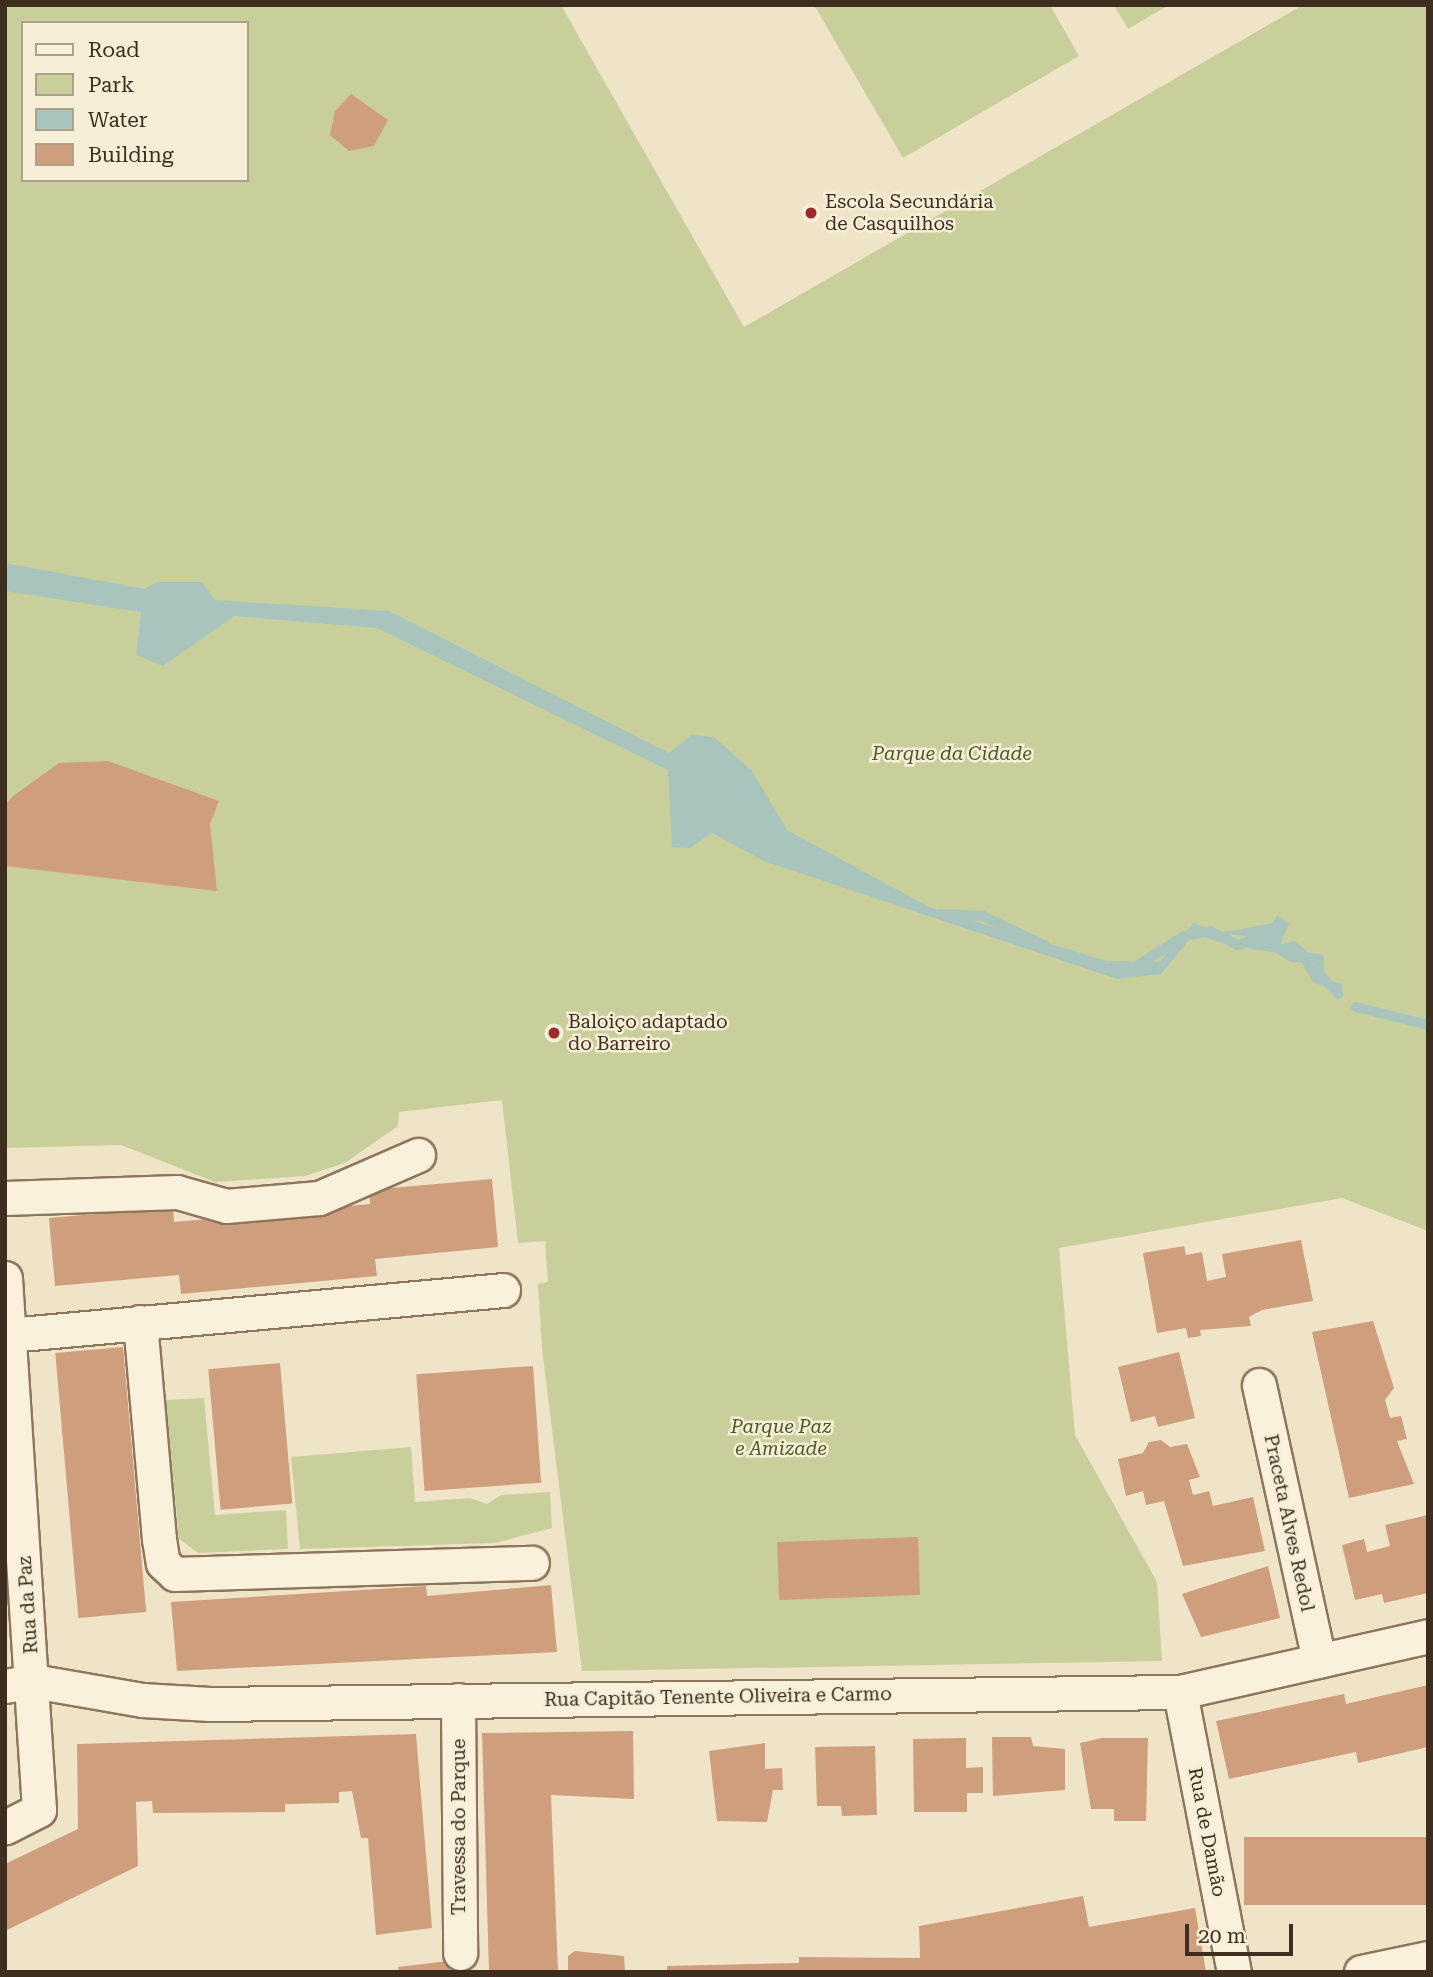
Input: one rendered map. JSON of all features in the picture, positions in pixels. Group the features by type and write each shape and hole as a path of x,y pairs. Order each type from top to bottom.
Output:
{"street":[{"path":"5,1198 177,1192 226,1206 319,1198 418,1155"},
{"name":"Rua da Paz","path":"5,1278 19,1683 39,1810 5,1827"},
{"path":"9,1335 503,1290"},
{"path":"140,1322 159,1539 163,1563 175,1574 532,1563"},
{"name":"Praceta Alves Redol","path":"1259,1385 1318,1661"},
{"name":"Rua Capitão Tenente Oliveira e Carmo","path":"19,1683 142,1700 210,1704 1180,1692 1428,1636"},
{"name":"Rua de Damão","path":"1180,1692 1234,1972"},
{"name":"Travessa do Parque","path":"458,1700 460,1953"},
{"path":"1362,1972 1428,1958"}],"green space":[{"name":"Parque da Cidade","path":"5,5 561,5 744,327 1303,5 1428,5 1428,1231 1342,1198 1059,1248 1075,1435 1157,1582 1162,1661 582,1671 542,1349 538,1284 548,1282 545,1241 518,1243 502,1100 399,1112 398,1126 345,1163 305,1176 215,1182 121,1145 5,1148"},
{"path":"814,5 1050,5 1079,56 903,158"},
{"path":"1114,5 1169,5 1128,29"},
{"path":"204,1398 215,1515 286,1510 288,1549 198,1553 179,1539 166,1400"},
{"path":"411,1447 415,1502 470,1498 487,1504 501,1495 550,1492 552,1528 495,1543 300,1549 291,1457"}],"water":[{"path":"5,563 145,589 156,582 202,582 215,600 389,611 669,753 692,735 714,737 752,771 787,830 931,908 1107,961 1159,962 1194,923 1219,933 1273,923 1277,915 1289,923 1280,945 1294,941 1306,950 1321,979 1342,984 1342,990 1313,983 1299,957 1242,947 1246,936 1229,934 1218,942 1195,933 1161,974 1117,979 764,861 712,833 690,848 672,847 668,770 377,628 234,616 163,666 136,655 141,612 5,591"}],"building":[{"path":"351,94 388,120 374,146 349,151 330,135 335,111"},
{"path":"108,761 219,801 210,824 217,891 5,866 5,805 13,796 59,763"},
{"path":"492,1179 498,1247 375,1259 377,1276 181,1294 179,1275 55,1286 49,1218 173,1207 174,1222 370,1204 369,1190"},
{"path":"1301,1240 1313,1301 1262,1310 1249,1317 1251,1326 1200,1330 1201,1336 1188,1338 1186,1328 1157,1333 1143,1253 1184,1246 1186,1255 1202,1252 1207,1281 1226,1277 1222,1254"},
{"path":"1373,1321 1394,1388 1385,1400 1390,1418 1401,1416 1407,1439 1397,1441 1414,1484 1349,1498 1312,1332"},
{"path":"123,1347 146,1612 78,1618 55,1353"},
{"path":"1179,1352 1195,1418 1158,1427 1155,1416 1131,1422 1118,1367"},
{"path":"280,1363 292,1503 221,1510 208,1369"},
{"path":"533,1366 541,1483 424,1491 416,1374"},
{"path":"1161,1440 1170,1447 1187,1444 1200,1477 1189,1480 1193,1495 1209,1491 1213,1506 1253,1497 1265,1551 1183,1566 1164,1501 1146,1505 1143,1491 1126,1496 1118,1459 1143,1453 1149,1442"},
{"path":"1428,1515 1428,1593 1384,1603 1382,1594 1355,1600 1342,1545 1364,1539 1367,1552 1390,1546 1385,1525"},
{"path":"918,1537 920,1595 779,1600 777,1542"},
{"path":"1268,1566 1280,1618 1201,1637 1182,1594"},
{"path":"551,1585 557,1652 177,1671 171,1602 426,1586 427,1596"},
{"path":"1428,1685 1428,1747 1358,1763 1356,1752 1229,1779 1216,1721 1344,1694 1346,1704"},
{"path":"633,1731 634,1799 551,1795 558,1972 489,1972 482,1733"},
{"path":"416,1734 432,1928 376,1935 368,1838 361,1838 352,1791 339,1792 339,1803 285,1804 285,1812 153,1813 152,1801 136,1802 138,1866 5,1931 5,1864 78,1829 77,1744"},
{"path":"992,1737 1031,1737 1033,1746 1065,1749 1065,1790 993,1796"},
{"path":"966,1738 966,1768 983,1767 983,1793 967,1793 967,1812 914,1812 913,1739"},
{"path":"1102,1738 1148,1738 1146,1821 1114,1821 1114,1809 1091,1809 1080,1743"},
{"path":"765,1743 765,1769 782,1768 783,1790 773,1790 767,1822 717,1821 709,1751"},
{"path":"875,1746 877,1815 842,1816 841,1806 817,1806 815,1747"},
{"path":"1244,1837 1428,1837 1428,1905 1244,1905"},
{"path":"1083,1896 1089,1927 1195,1908 1206,1972 667,1972 667,1966 799,1963 799,1957 920,1958 919,1926"},
{"path":"575,1951 624,1956 625,1972 568,1972 568,1956"},
{"path":"448,1961 450,1972 399,1972 398,1967"}],"waterway":[{"path":"940,914 983,916 1046,946"},
{"path":"1135,967 1184,936 1210,931 1238,945 1257,939"},
{"path":"1278,948 1292,957 1319,959 1319,974 1338,994"},
{"path":"1356,1007 1428,1025"}],"place":[{"name":"Escola Secundária de Casquilhos","path":"811,213"},
{"name":"Baloiço adaptado do Barreiro","path":"554,1033"}],"park label":[{"name":"Parque Paz e Amizade","path":"781,1438"}]}
